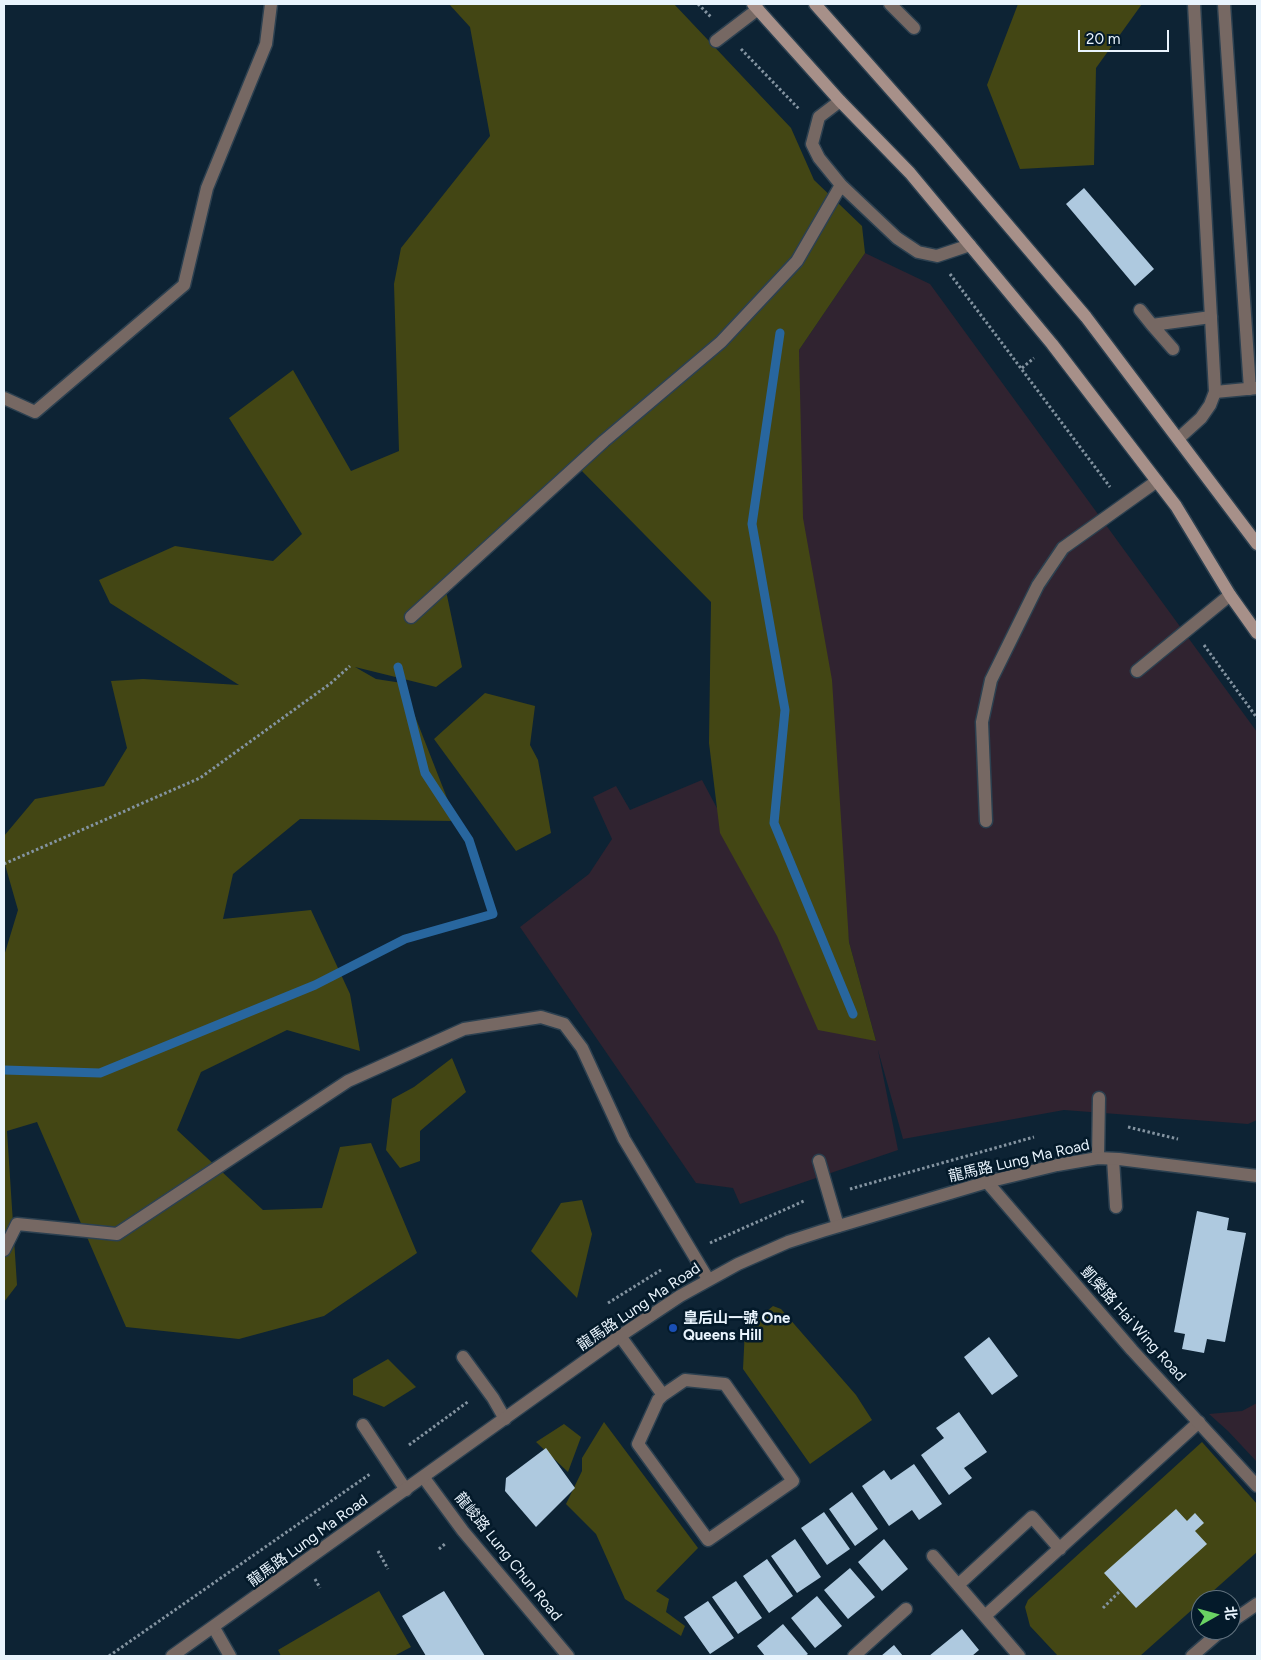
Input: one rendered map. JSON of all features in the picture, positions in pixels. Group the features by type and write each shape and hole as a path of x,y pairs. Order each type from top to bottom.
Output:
{"main road":[{"path":"815,4 945,151 1086,317 1257,544"},
{"path":"755,7 840,101 910,173 1052,344 1176,506 1230,594 1257,632"}],"street":[{"path":"4,398 35,412 184,284 207,188 266,44 271,4"},
{"path":"890,4 914,28"},
{"path":"1179,438 1201,418 1210,405 1215,392 1194,4"},
{"path":"1215,392 1253,388 1224,4"},
{"path":"716,41 755,7"},
{"path":"840,101 819,117 812,144 819,158 841,186 897,238 918,252 937,256 970,245"},
{"path":"411,617 604,441 721,342 797,261 841,186"},
{"path":"1140,310 1173,350"},
{"path":"1152,325 1211,317"},
{"path":"986,821 982,722 991,680 1038,585 1063,548 1156,481"},
{"path":"1137,671 1230,594"},
{"path":"4,1250 17,1224 116,1234 348,1081 464,1029 541,1017 564,1024 582,1048 624,1138 708,1279"},
{"path":"1098,1158 1099,1098"},
{"name":"龍馬路 Lung Ma Road","path":"172,1656 424,1478 620,1336 708,1279 788,1242 987,1182 1057,1165 1098,1158 1257,1176"},
{"path":"1113,1159 1116,1207"},
{"path":"819,1161 838,1226"},
{"name":"凱榮路 Hai Wing Road","path":"987,1182 1132,1350 1257,1486"},
{"path":"620,1336 663,1395"},
{"path":"463,1356 494,1398 505,1419"},
{"path":"685,1380 725,1384 793,1481 708,1540 638,1444 658,1400 663,1395 685,1380"},
{"path":"985,1616 1199,1422"},
{"path":"363,1425 406,1490"},
{"name":"龍峻路 Lung Chun Road","path":"424,1478 468,1538 568,1656"},
{"path":"958,1585 1032,1517 1060,1548"},
{"path":"933,1556 1020,1656"},
{"path":"1241,1615 1257,1604"},
{"path":"854,1656 906,1609"},
{"path":"214,1628 230,1656"},
{"path":"1192,1656 1210,1640"}],"path":[{"path":"698,4 718,24"},
{"path":"1201,641 1257,718"},
{"path":"4,864 200,778 331,683 350,666"},
{"path":"1128,1127 1178,1139"},
{"name":"龍馬路 Lung Ma Road","path":"845,1190 1034,1137"},
{"name":"龍馬路 Lung Ma Road","path":"705,1245 804,1201"},
{"path":"608,1303 661,1270"},
{"path":"409,1445 471,1400"},
{"name":"龍馬路 Lung Ma Road","path":"111,1656 375,1471"},
{"path":"378,1551 388,1569"},
{"path":"1103,1608 1120,1591"}],"shaded area":[{"path":"865,253 930,284 1257,732 1257,1120 1248,1124 1064,1110 903,1139 878,1050 898,1150 740,1204 733,1188 696,1183 520,927 589,874 612,839 593,797 616,786 630,810 702,780 743,857 876,1041 849,942 800,502 799,350"},
{"path":"1257,1403 1257,1462 1209,1414 1242,1411"}],"green space":[{"path":"449,4 674,4 791,128 814,180 862,226 865,253 799,350 803,518 832,680 849,942 876,1041 818,1030 777,936 720,833 709,743 711,602 577,466 445,586 462,667 436,687 355,667 376,679 402,683 456,821 300,819 233,874 223,919 311,910 350,994 360,1051 287,1030 201,1072 177,1130 263,1210 322,1208 340,1147 371,1143 417,1253 324,1316 239,1339 126,1327 37,1122 7,1131 17,1285 4,1302 4,956 18,910 4,861 4,836 35,799 104,786 127,748 111,681 143,679 239,685 110,603 99,580 175,546 273,561 302,534 229,418 293,370 351,471 399,451 394,284 401,248 490,136 470,27"},
{"path":"1018,4 1142,4 1096,68 1094,165 1020,169 987,85"},
{"path":"485,693 535,706 530,745 538,760 551,833 516,851 434,739"},
{"path":"452,1058 466,1092 420,1131 420,1161 400,1168 386,1150 392,1099 414,1087"},
{"path":"582,1200 592,1234 577,1298 531,1251 561,1203"},
{"path":"773,1306 781,1309 856,1395 872,1420 810,1464 743,1369 745,1329"},
{"path":"388,1359 416,1387 384,1407 353,1395 353,1379"},
{"path":"604,1422 698,1548 656,1591 669,1599 666,1612 685,1626 681,1636 625,1599 596,1534 566,1504 582,1471 582,1458"},
{"path":"564,1424 581,1437 568,1472 536,1442"},
{"path":"1202,1442 1257,1504 1257,1552 1214,1590 1191,1590 1191,1611 1140,1656 1058,1656 1030,1626 1025,1607 1028,1600"},
{"path":"379,1591 411,1647 394,1656 281,1656 278,1650"}],"building":[{"path":"1084,188 1154,269 1135,286 1066,204"},
{"path":"1197,1211 1229,1218 1227,1230 1246,1233 1225,1342 1207,1339 1204,1353 1182,1349 1185,1334 1174,1332"},
{"path":"989,1337 1018,1376 992,1395 964,1357"},
{"path":"959,1412 987,1452 964,1468 972,1478 949,1495 921,1455 944,1438 936,1428"},
{"path":"546,1448 575,1488 536,1527 505,1491 506,1478"},
{"path":"914,1464 942,1504 919,1520 912,1510 889,1526 862,1486 884,1470 891,1480"},
{"path":"852,1492 878,1529 855,1546 829,1509"},
{"path":"1176,1509 1187,1521 1195,1513 1204,1523 1195,1531 1207,1544 1136,1608 1104,1573"},
{"path":"824,1512 850,1549 827,1565 801,1528"},
{"path":"795,1539 821,1577 797,1593 771,1556"},
{"path":"884,1539 908,1569 882,1591 858,1562"},
{"path":"767,1559 793,1596 769,1613 743,1576"},
{"path":"850,1568 875,1597 848,1619 824,1590"},
{"path":"736,1581 762,1618 738,1634 712,1597"},
{"path":"444,1591 485,1656 426,1656 402,1616"},
{"path":"817,1596 842,1626 815,1648 791,1618"},
{"path":"708,1601 734,1638 710,1654 684,1617"},
{"path":"783,1624 808,1654 805,1656 765,1656 757,1646"},
{"path":"962,1629 979,1650 972,1656 929,1656"},
{"path":"894,1645 903,1656 881,1656"}],"waterway":[{"path":"780,333 752,524 785,710 774,823 853,1014"},
{"path":"4,1070 100,1073 315,985 405,939 493,914 469,840 425,773 398,667"}],"place":[{"name":"皇后山一號 One Queens Hill","path":"673,1328"}]}
